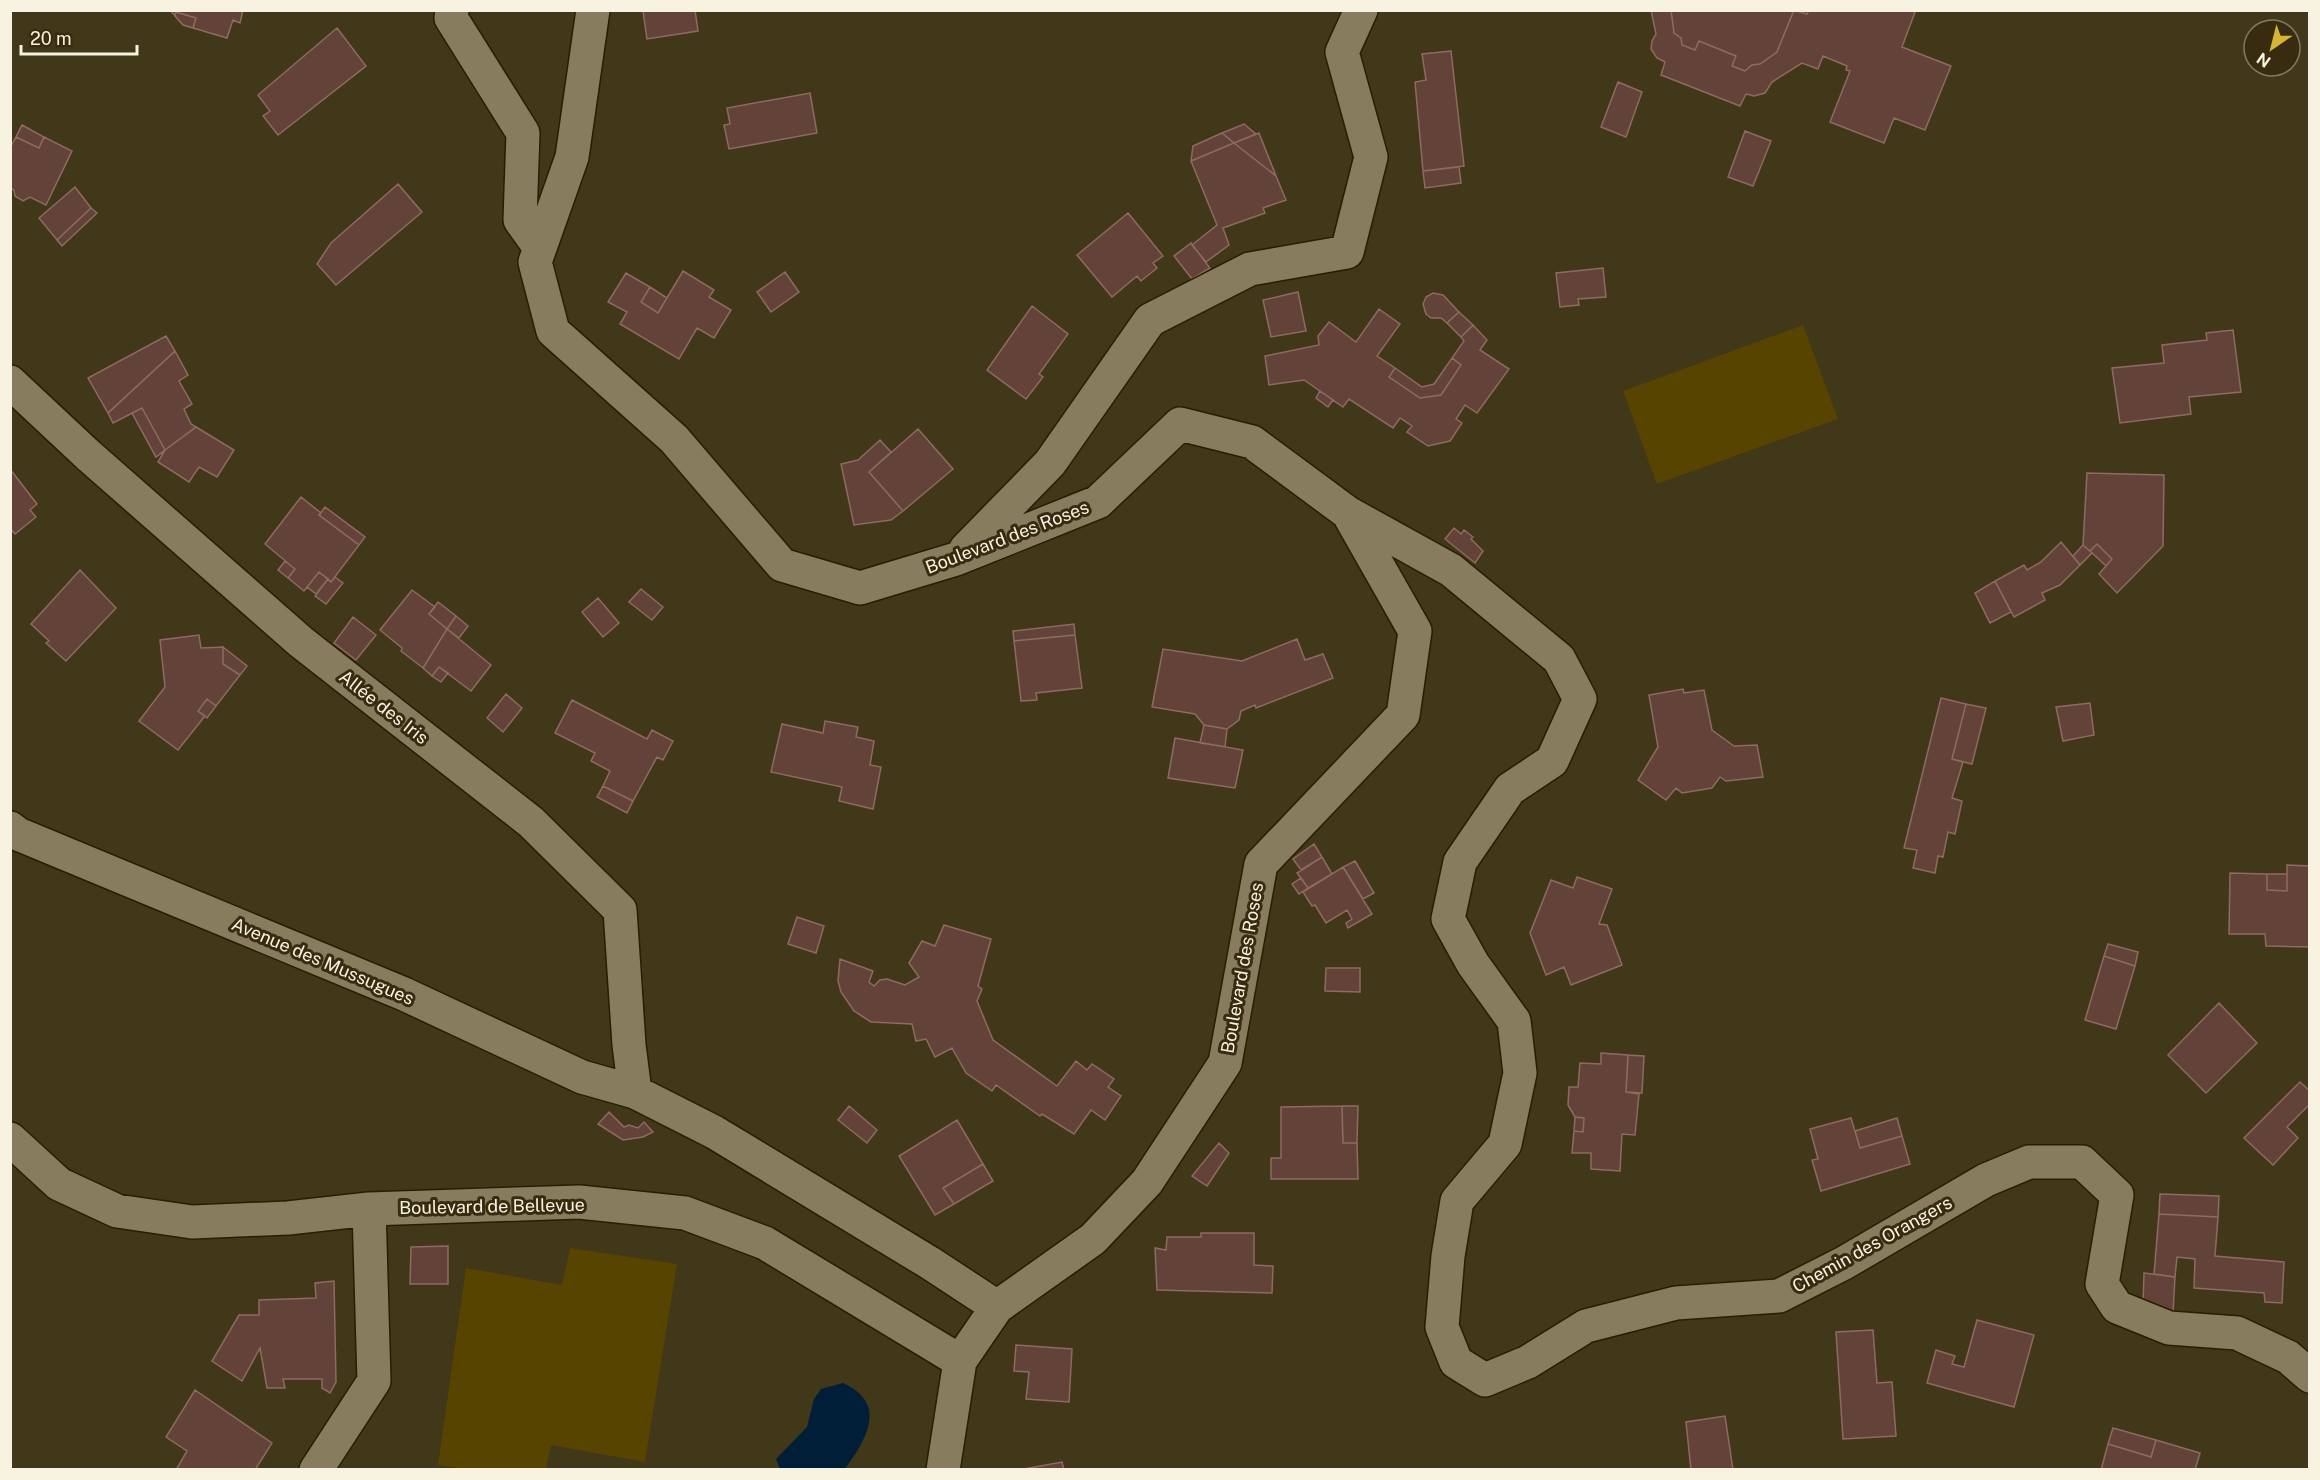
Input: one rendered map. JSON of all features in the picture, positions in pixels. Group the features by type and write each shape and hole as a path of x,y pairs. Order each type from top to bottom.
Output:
{"street":[{"path":"452,10 452,18 523,133 520,220 540,248"},
{"name":"Boulevard des Roses","path":"593,10 572,157 536,262 553,331 674,439 782,566 860,588 956,559 1098,502 1180,424 1252,442 1348,513 1415,631 1403,716 1261,864 1225,1063 1147,1182 1093,1239 997,1307 960,1361"},
{"path":"956,559 1050,463 1150,320 1250,269 1347,252 1371,157 1342,52 1361,10"},
{"name":"Allée des Iris","path":"10,382 88,455 301,642 531,822 620,910 629,1045 635,1092"},
{"name":"Chemin des Orangers","path":"1348,513 1451,570 1559,659 1580,699 1552,761 1510,789 1460,862 1448,919 1473,964 1514,1021 1520,1073 1505,1144 1456,1201 1448,1256 1442,1327 1456,1362 1485,1380 1528,1362 1586,1326 1676,1303 1779,1296 1844,1263 1986,1180 2029,1162 2082,1162 2116,1195 2102,1284 2117,1307 2169,1328 2237,1333 2288,1357 2310,1376"},
{"name":"Avenue des Mussugues","path":"10,828 18,834 404,994 582,1077 635,1092 724,1138 930,1263 997,1307"},
{"name":"Boulevard de Bellevue","path":"10,1139 59,1184 117,1211 192,1222 288,1218 369,1209 579,1202 685,1214 765,1243 960,1361"},
{"path":"316,1470 374,1381 369,1209"},
{"path":"943,1470 960,1361"}],"shaded area":[{"path":"1803,325 1838,419 1657,484 1623,391"},
{"path":"570,1248 677,1264 645,1462 551,1445 546,1469 465,1469 438,1465 466,1268 562,1285"}],"water":[{"path":"843,1383 857,1391 869,1411 866,1434 845,1469 780,1469 776,1459 807,1427 814,1399 821,1389"}],"building":[{"path":"170,10 243,10 240,23 233,20 227,38 193,28 196,18 176,12 175,16"},
{"path":"695,10 698,31 647,39 643,11"},
{"path":"1651,10 1671,10 1674,33 1681,38 1682,45 1695,50 1699,41 1736,56 1732,66 1745,71 1777,52 1794,10 1807,14 1809,10 1912,10 1915,12 1902,47 1951,66 1925,130 1894,118 1884,143 1830,122 1850,71 1846,70 1847,66 1823,56 1818,69 1802,63 1772,82 1765,93 1754,96 1746,94 1740,106 1661,75 1665,62 1657,58 1651,49 1656,34"},
{"path":"1671,10 1794,10 1777,52 1745,71 1732,66 1736,56 1699,41 1695,50 1682,45 1681,38 1674,33"},
{"path":"176,12 196,18 193,28 183,25 175,16"},
{"path":"337,28 366,66 278,135 263,116 270,111 258,95"},
{"path":"1451,51 1464,166 1423,171 1415,82 1426,80 1422,54"},
{"path":"1618,82 1642,92 1626,137 1601,127"},
{"path":"810,93 817,133 729,149 724,125 730,124 727,108"},
{"path":"1244,124 1256,134 1234,143 1222,133"},
{"path":"22,125 44,137 39,148 16,137"},
{"path":"1745,131 1771,141 1753,186 1728,177"},
{"path":"1222,133 1234,143 1191,161 1193,146"},
{"path":"1259,133 1276,176 1234,143"},
{"path":"16,137 39,148 44,137 72,151 46,205 30,197 23,201 15,196 14,190 10,188 10,148"},
{"path":"1234,143 1276,176 1286,200 1263,208 1265,213 1223,228 1229,245 1206,262 1192,245 1217,225 1191,161"},
{"path":"1459,167 1461,183 1425,188 1423,171"},
{"path":"398,184 422,212 336,285 317,264 331,243"},
{"path":"75,187 91,208 57,240 39,218"},
{"path":"91,208 97,213 62,246 57,240"},
{"path":"1128,213 1163,256 1153,263 1157,268 1141,281 1137,276 1112,297 1077,255"},
{"path":"1191,243 1210,268 1192,279 1174,256"},
{"path":"1603,268 1606,297 1578,299 1579,305 1560,307 1556,273"},
{"path":"683,271 714,290 709,297 731,310 714,338 697,328 679,359 620,324 627,312 608,302 626,273 650,287 641,302 658,313"},
{"path":"785,272 799,292 771,312 757,292"},
{"path":"650,287 667,298 658,313 641,302"},
{"path":"1298,292 1306,331 1271,337 1263,300"},
{"path":"1433,293 1443,295 1459,312 1447,323 1441,318 1431,318 1426,314 1423,304 1426,297"},
{"path":"1032,306 1068,334 1039,374 1043,377 1026,399 987,370"},
{"path":"1379,309 1400,324 1377,356 1395,368 1389,377 1420,398 1441,395 1461,365 1452,358 1464,341 1461,337 1473,325 1487,340 1480,350 1509,369 1477,413 1465,405 1456,419 1462,423 1450,441 1428,446 1407,432 1412,426 1400,418 1393,428 1349,399 1343,407 1304,380 1269,385 1265,356 1319,345 1318,336 1329,322 1356,342"},
{"path":"1459,312 1473,325 1461,337 1447,323"},
{"path":"2233,330 2241,392 2189,397 2191,414 2120,423 2112,368 2164,363 2162,345 2207,340 2206,333"},
{"path":"166,336 175,351 108,413 88,378"},
{"path":"175,351 188,375 179,381 192,404 184,409 191,424 196,427 165,450 142,408 113,423 108,413"},
{"path":"1452,358 1461,365 1441,395 1420,398 1389,377 1395,368 1422,387 1434,384"},
{"path":"1320,391 1333,400 1328,407 1316,398"},
{"path":"142,408 165,450 156,457 132,413"},
{"path":"196,427 234,450 217,477 199,467 189,482 158,462 165,450"},
{"path":"918,429 953,469 903,511 869,472"},
{"path":"880,440 891,452 869,472 903,511 891,520 854,525 841,464 858,460"},
{"path":"10,469 37,504 30,510 36,517 15,534 10,528"},
{"path":"2087,473 2164,475 2163,546 2117,593 2099,574 2112,559 2097,544 2090,551 2083,545"},
{"path":"301,497 321,513 319,515 359,545 331,582 319,572 304,591 288,578 295,569 265,544"},
{"path":"325,507 365,537 359,545 319,515"},
{"path":"1454,528 1461,534 1464,530 1473,537 1471,539 1483,551 1475,563 1445,539"},
{"path":"2061,542 2080,565 2060,585 2042,593 2045,600 2014,617 1995,581 2024,565 2027,570 2041,562"},
{"path":"2097,544 2112,559 2106,566 2090,551"},
{"path":"2083,545 2092,553 2080,565 2073,556"},
{"path":"285,561 295,569 288,578 278,570"},
{"path":"80,570 116,608 66,661 46,643 49,641 31,624"},
{"path":"319,572 328,579 316,594 307,587"},
{"path":"335,577 343,583 326,604 315,596 328,579 331,582"},
{"path":"1995,581 2011,612 1990,623 1975,593"},
{"path":"641,589 663,607 652,620 629,602"},
{"path":"412,590 435,607 429,614 447,629 423,668 401,651 402,648 380,630"},
{"path":"598,598 619,623 603,637 582,612"},
{"path":"438,602 456,616 447,629 429,614"},
{"path":"456,616 468,626 459,638 447,629"},
{"path":"353,617 376,635 356,660 334,643"},
{"path":"1074,624 1075,635 1014,641 1013,631"},
{"path":"447,629 491,665 471,691 439,667 432,676 423,668"},
{"path":"199,635 201,648 223,647 223,664 240,675 216,706 207,699 198,711 205,716 178,750 139,721 165,687 160,640"},
{"path":"1075,635 1082,688 1036,693 1037,700 1021,701 1014,641"},
{"path":"1297,639 1305,660 1323,654 1333,678 1256,708 1255,705 1241,711 1239,720 1227,729 1204,725 1195,714 1152,707 1163,649 1242,661"},
{"path":"223,647 247,666 240,675 223,664"},
{"path":"439,667 448,673 441,682 432,676"},
{"path":"1683,689 1684,693 1704,690 1712,730 1734,746 1757,745 1763,777 1726,781 1720,777 1712,788 1682,793 1676,788 1666,800 1638,780 1658,747 1649,695"},
{"path":"506,694 522,708 503,732 487,718"},
{"path":"1941,698 1966,704 1952,759 1963,762 1952,798 1962,801 1955,834 1948,832 1943,857 1938,856 1935,873 1913,868 1917,850 1904,848"},
{"path":"207,699 216,706 207,718 198,711"},
{"path":"572,700 647,739 652,730 673,741 663,760 657,757 633,801 603,786 610,771 591,761 595,753 555,733"},
{"path":"2090,703 2094,735 2063,741 2056,707"},
{"path":"1966,704 1986,708 1972,764 1952,759"},
{"path":"825,721 858,727 856,737 874,741 870,765 881,767 873,809 839,801 842,787 771,772 782,724 823,733"},
{"path":"1204,725 1227,729 1225,747 1200,743"},
{"path":"1175,738 1243,750 1235,788 1168,778"},
{"path":"603,786 633,801 627,813 597,797"},
{"path":"1314,844 1322,857 1301,870 1293,859"},
{"path":"1322,857 1332,874 1308,888 1297,873"},
{"path":"1355,861 1374,893 1363,899 1343,867"},
{"path":"2287,865 2310,866 2310,947 2266,946 2265,934 2229,934 2230,873 2267,874 2267,890 2287,891"},
{"path":"1343,867 1372,914 1348,928 1346,923 1352,919 1347,910 1326,923 1315,905 1312,906 1303,892"},
{"path":"2267,874 2287,874 2287,891 2267,890"},
{"path":"1577,877 1612,889 1599,924 1607,925 1622,965 1571,985 1564,967 1546,975 1530,933 1551,880 1573,888"},
{"path":"1301,878 1308,888 1299,894 1292,884"},
{"path":"797,917 824,926 816,953 788,944"},
{"path":"944,925 991,939 978,986 982,989 977,1001 993,1040 1057,1086 1076,1061 1087,1070 1092,1064 1114,1079 1108,1087 1121,1096 1105,1120 1091,1110 1074,1134 1042,1114 1040,1116 996,1085 992,1091 966,1073 952,1048 935,1057 926,1039 916,1041 912,1024 871,1022 854,1011 841,992 838,981 840,959 873,971 869,982 874,986 880,980 887,979 905,985 919,977 909,963 922,941 935,946"},
{"path":"2108,944 2138,952 2135,966 2104,956"},
{"path":"2104,956 2135,966 2116,1029 2085,1020"},
{"path":"1326,968 1360,968 1360,992 1325,991"},
{"path":"2219,1003 2257,1043 2206,1093 2168,1055"},
{"path":"1601,1053 1628,1055 1626,1092 1639,1094 1635,1135 1622,1134 1620,1171 1591,1169 1591,1153 1572,1153 1574,1131 1583,1132 1584,1118 1575,1117 1568,1105 1569,1087 1578,1087 1580,1063 1601,1064"},
{"path":"1628,1055 1644,1056 1642,1093 1626,1092"},
{"path":"2300,1082 2310,1091 2310,1104 2287,1127 2298,1138 2273,1165 2244,1138"},
{"path":"849,1106 877,1130 867,1143 838,1120"},
{"path":"1342,1106 1358,1106 1357,1143 1343,1143"},
{"path":"1342,1106 1343,1143 1357,1143 1358,1179 1271,1179 1271,1158 1281,1158 1281,1107"},
{"path":"609,1112 624,1127 629,1125 638,1128 644,1122 653,1132 643,1137 623,1140 598,1124"},
{"path":"1575,1117 1584,1118 1583,1132 1574,1131"},
{"path":"1851,1118 1860,1148 1902,1136 1910,1164 1821,1191 1812,1160 1818,1159 1810,1129"},
{"path":"1897,1118 1902,1136 1860,1148 1855,1131"},
{"path":"957,1120 983,1164 943,1188 954,1204 935,1215 899,1156"},
{"path":"1219,1143 1229,1153 1207,1186 1192,1176"},
{"path":"983,1164 993,1181 954,1204 943,1188"},
{"path":"2160,1194 2219,1196 2218,1217 2159,1214"},
{"path":"2159,1214 2218,1217 2215,1256 2284,1262 2282,1303 2265,1302 2264,1293 2194,1288 2195,1259 2177,1257 2175,1277 2154,1274"},
{"path":"1201,1233 1254,1233 1254,1265 1273,1266 1272,1293 1157,1290 1155,1248 1166,1250 1167,1237 1201,1237"},
{"path":"448,1246 448,1284 410,1284 411,1247"},
{"path":"2144,1273 2175,1277 2173,1313 2143,1303"},
{"path":"334,1281 336,1382 330,1393 322,1388 322,1379 283,1379 285,1388 267,1388 260,1348 242,1381 212,1361 239,1315 259,1315 259,1300 316,1298 315,1283"},
{"path":"1977,1320 2034,1335 2014,1407 1927,1383 1936,1350 1955,1356 1952,1364 1964,1367"},
{"path":"1873,1330 1877,1383 1892,1382 1896,1436 1843,1439 1836,1332"},
{"path":"1016,1345 1072,1349 1069,1402 1026,1399 1029,1372 1014,1371"},
{"path":"195,1390 272,1443 255,1470 176,1470 187,1451 166,1437"},
{"path":"1725,1416 1733,1470 1691,1470 1686,1422"},
{"path":"2113,1428 2156,1440 2151,1457 2108,1444"},
{"path":"2156,1440 2200,1453 2195,1470 2101,1470 2108,1444 2151,1457"},
{"path":"1062,1462 1064,1470 1018,1470"}]}
